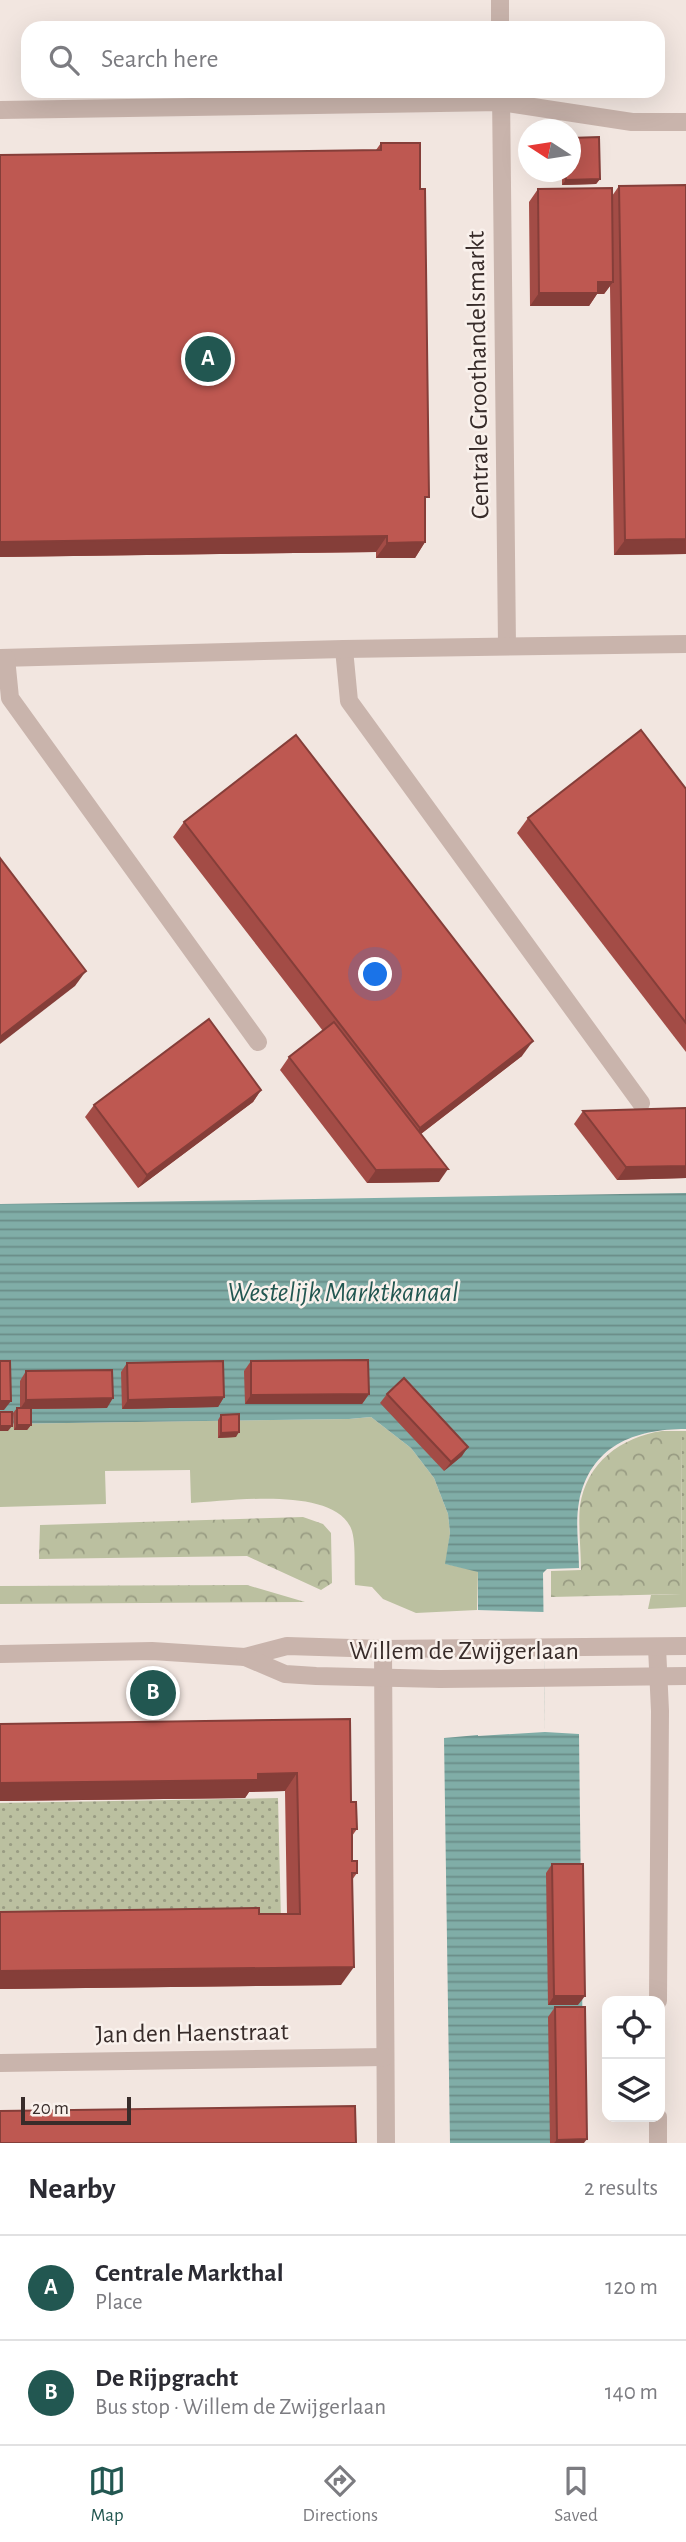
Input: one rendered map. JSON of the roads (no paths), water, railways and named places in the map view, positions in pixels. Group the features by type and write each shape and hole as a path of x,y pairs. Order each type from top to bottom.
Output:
{"street":[{"path":"500,0 500,21"},
{"path":"0,110 462,98"},
{"name":"Centrale Groothandelsmarkt","path":"501,98 507,646"},
{"path":"506,98 632,122 686,122"},
{"path":"258,1042 10,698 3,658 686,644"},
{"path":"344,649 349,701 641,1102"},
{"name":"Willem de Zwijgerlaan","path":"0,1654 152,1651 245,1657 287,1646 478,1649 686,1646"},
{"path":"657,1647 658,1996"},
{"path":"383,1649 386,2143"},
{"name":"Willem de Zwijgerlaan","path":"245,1657 285,1674 383,1678 686,1675"},
{"name":"Jan den Haenstraat","path":"0,2063 385,2057"},
{"path":"658,2122 658,2143"}],"water":[{"name":"Westelijk Marktkanaal","path":"686,1193 686,1429 632,1437 604,1454 593,1467 579,1502 579,1568 547,1569 543,1573 545,1732 579,1734 584,2143 450,2143 444,1738 478,1735 478,1572 445,1564 450,1533 448,1514 434,1478 411,1448 371,1417 0,1424 0,1204"}],"place":[{"name":"Centrale Markthal","path":"208,359"},
{"name":"De Rijpgracht","path":"153,1693"}]}
